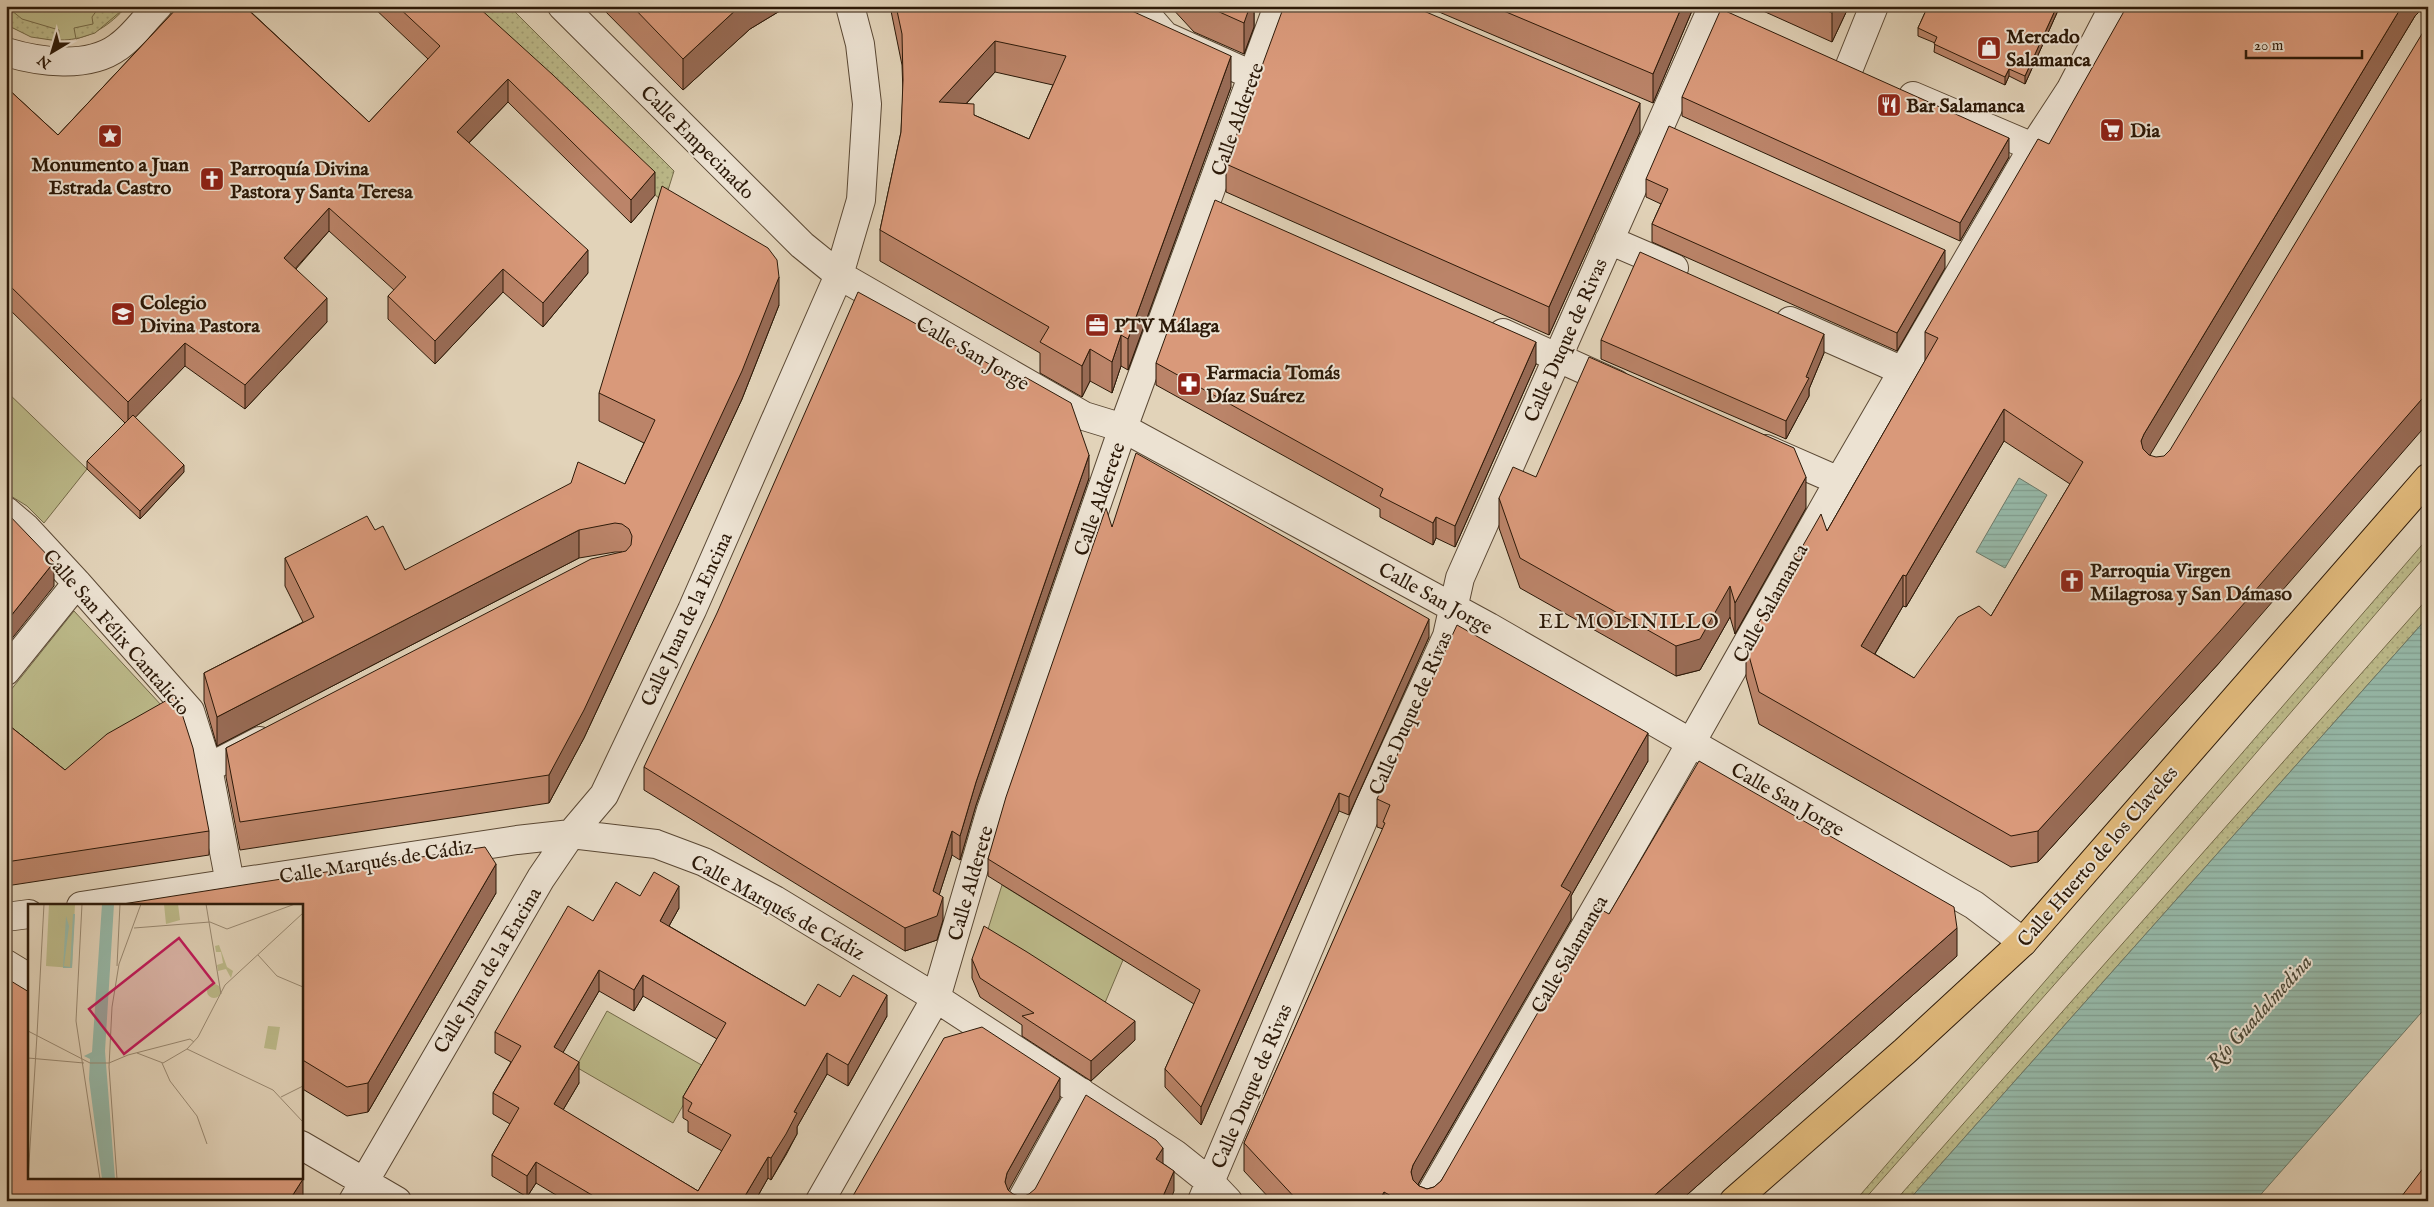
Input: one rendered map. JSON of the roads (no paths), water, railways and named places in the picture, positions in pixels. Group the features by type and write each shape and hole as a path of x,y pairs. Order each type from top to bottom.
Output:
{"main road":[{"name":"Calle Huerto de los Claveles","path":"1734,1201 1905,1051 2023,942 2428,478"}],"street":[{"path":"6,52 35,60 67,61 92,58 117,48 158,6"},
{"name":"Calle Empecinado","path":"562,6 802,245 838,275"},
{"name":"Calle Juan de la Encina","path":"358,1191 541,878 571,834 604,795 696,601 838,275 861,200 867,104 860,44 850,6"},
{"name":"Calle Alderete","path":"820,1201 936,998 992,810 1122,428 1254,76 1278,6"},
{"path":"1712,6 1740,19"},
{"name":"Calle Duque de Rivas","path":"1214,1195 1370,804 1447,636 1460,578 1609,240 1650,119 1712,6"},
{"path":"1874,6 1840,64 2033,148"},
{"name":"Calle Salamanca","path":"1427,1201 1966,261 2033,148 2071,89 2114,6"},
{"path":"1128,11 1166,36 1254,76"},
{"path":"1650,119 1688,136"},
{"path":"1207,201 1234,213"},
{"path":"1609,240 1699,280"},
{"path":"1942,250 1966,261"},
{"name":"Calle San Jorge","path":"838,275 1084,416 1122,428 1454,608 1974,905 2023,942"},
{"path":"1770,312 1903,371"},
{"path":"1477,322 1636,392"},
{"path":"1743,439 1839,481"},
{"name":"Calle San Félix Cantalicio","path":"6,511 26,528 77,582 190,711 208,768 230,883"},
{"path":"6,671 77,582"},
{"path":"208,768 278,732"},
{"name":"Calle Marqués de Cádiz","path":"94,904 517,840 571,834 656,844 704,862 775,900 936,998 1175,1154 1214,1195"},
{"path":"6,917 28,914"},
{"path":"6,964 28,977"},
{"path":"1021,1201 1081,1092"},
{"path":"302,1146 358,1191 397,1201"}],"water":[{"path":"2019,478 2047,495 2005,568 1976,552"},
{"name":"Río Guadalmedina","path":"2428,617 2428,1005 2255,1201 1908,1201"}],"place":[{"name":"Mercado Salamanca","path":"1989,48"},
{"name":"Bar Salamanca","path":"1889,105"},
{"name":"Dia","path":"2112,130"},
{"name":"Monumento a Juan Estrada Castro","path":"110,136"},
{"name":"Parroquía Divina Pastora y Santa Teresa","path":"212,179"},
{"name":"Colegio Divina Pastora","path":"123,314"},
{"name":"PTV Málaga","path":"1097,325"},
{"name":"Farmacia Tomás Díaz Suárez","path":"1189,384"},
{"name":"Parroquia Virgen Milagrosa y San Dámaso","path":"2072,581"}],"district":[{"name":"EL MOLINILLO","path":"1629,621"}]}
